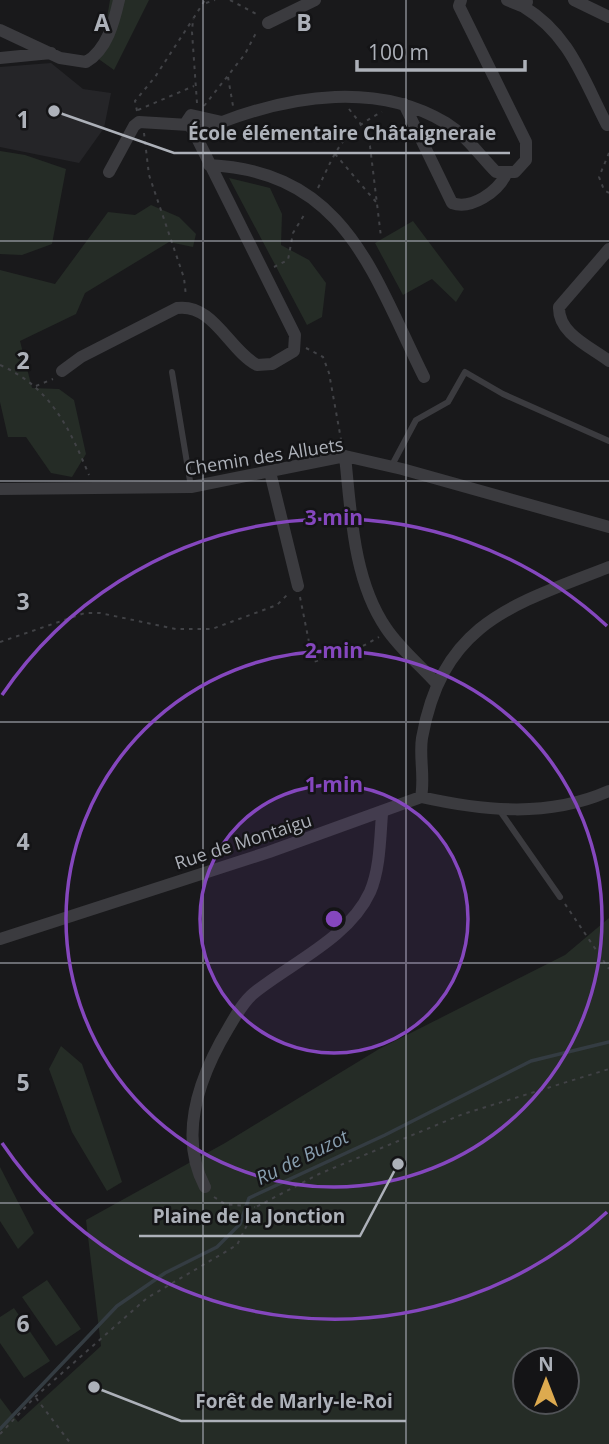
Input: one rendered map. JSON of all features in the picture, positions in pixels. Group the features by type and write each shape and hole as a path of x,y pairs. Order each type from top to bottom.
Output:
{"street":[{"path":"0,30 51,53 80,61 94,57 108,34 119,0"},
{"path":"268,23 315,0"},
{"path":"108,172 138,116 191,129 279,104 339,98 398,102 448,124 496,172 506,174 522,168 528,150 526,142 460,6 461,0"},
{"path":"507,0 526,4 565,41 607,125"},
{"path":"574,0 609,17"},
{"path":"0,58 51,53"},
{"path":"398,102 452,202 467,205 500,187 506,174"},
{"path":"62,371 81,357 177,308 187,306 201,312 257,365 265,366 291,356 296,344 295,335 191,129 187,116 197,114 222,122"},
{"path":"209,165 267,173 314,198 344,227 360,249 424,377"},
{"path":"609,249 559,307 558,319 564,328 609,360"},
{"path":"345,456 357,549 374,606 386,629 437,684"},
{"name":"Chemin des Alluets","path":"0,489 191,487 345,456 609,527"},
{"path":"271,472 298,586"},
{"path":"609,567 526,600 489,622 455,652 437,684 422,742 424,782 421,797 500,811 568,805 609,791"},
{"name":"Rue de Montaigu","path":"2,941 382,814 421,797"},
{"path":"205,1187 193,1154 192,1129 196,1095 218,1046 252,994 315,948 356,913 370,893 376,870 382,814"}],"lane":[{"path":"172,372 191,487"},
{"path":"391,467 416,421 448,402 465,372 503,394 609,442"},
{"path":"500,811 560,897"}],"path":[{"path":"187,306 184,278 149,175 144,132 135,101 155,77 205,2 215,0"},
{"path":"197,114 228,75 258,29 268,23 260,15 230,0"},
{"path":"193,19 197,114"},
{"path":"228,75 236,117"},
{"path":"138,116 196,85"},
{"path":"339,98 360,123 370,146 381,237"},
{"path":"264,273 288,260 293,233 314,198 341,142 360,123 398,102"},
{"path":"609,153 600,177 604,190 609,193"},
{"path":"335,154 376,203"},
{"path":"296,344 323,357 345,456"},
{"path":"0,365 35,386 70,428 94,489"},
{"path":"35,386 54,379 62,371"},
{"path":"298,586 313,662 367,646 386,629"},
{"path":"0,642 85,613 100,613 176,629 212,629 277,605 298,586"},
{"path":"560,897 609,970"},
{"path":"205,1187 225,1204 256,1207 319,1174 463,1114 609,1069"},
{"path":"0,1434 35,1397 147,1298 237,1245 256,1207"},
{"path":"35,1397 71,1444"}],"shaded area":[{"path":"110,0 149,0 114,70 93,55 104,36"},
{"path":"51,63 83,89 111,93 104,128 79,163 0,147 0,67"},
{"path":"0,151 25,155 66,169 52,244 22,255 0,254"},
{"path":"229,178 270,188 282,214 281,245 309,260 326,283 322,317 307,325"},
{"path":"151,205 179,217 196,234 193,247 169,242 85,293 76,314 20,341 32,388 59,389 74,400 86,454 72,477 51,473 26,437 8,437 0,402 0,270 55,284 108,212 135,215"},
{"path":"413,221 464,289 456,302 432,279 403,295 375,243"},
{"path":"609,918 609,1444 0,1444 0,1398 18,1422 101,1346 86,1220 225,1143 379,1049 565,955"},
{"path":"61,1046 82,1064 122,1182 107,1191 72,1132 49,1069"},
{"path":"0,1167 34,1233 18,1249 0,1221"},
{"path":"47,1280 81,1329 56,1346 22,1297"},
{"path":"14,1308 50,1361 24,1378 0,1343 0,1317"}],"waterway":[{"name":"Ru de Buzot","path":"0,1429 117,1306 165,1273 217,1247 240,1224 249,1198 385,1135 531,1061 609,1042"}],"place":[{"name":"École élémentaire Châtaigneraie","path":"54,111"},
{"name":"Plaine de la Jonction","path":"398,1164"},
{"name":"Forêt de Marly-le-Roi","path":"94,1387"}]}
